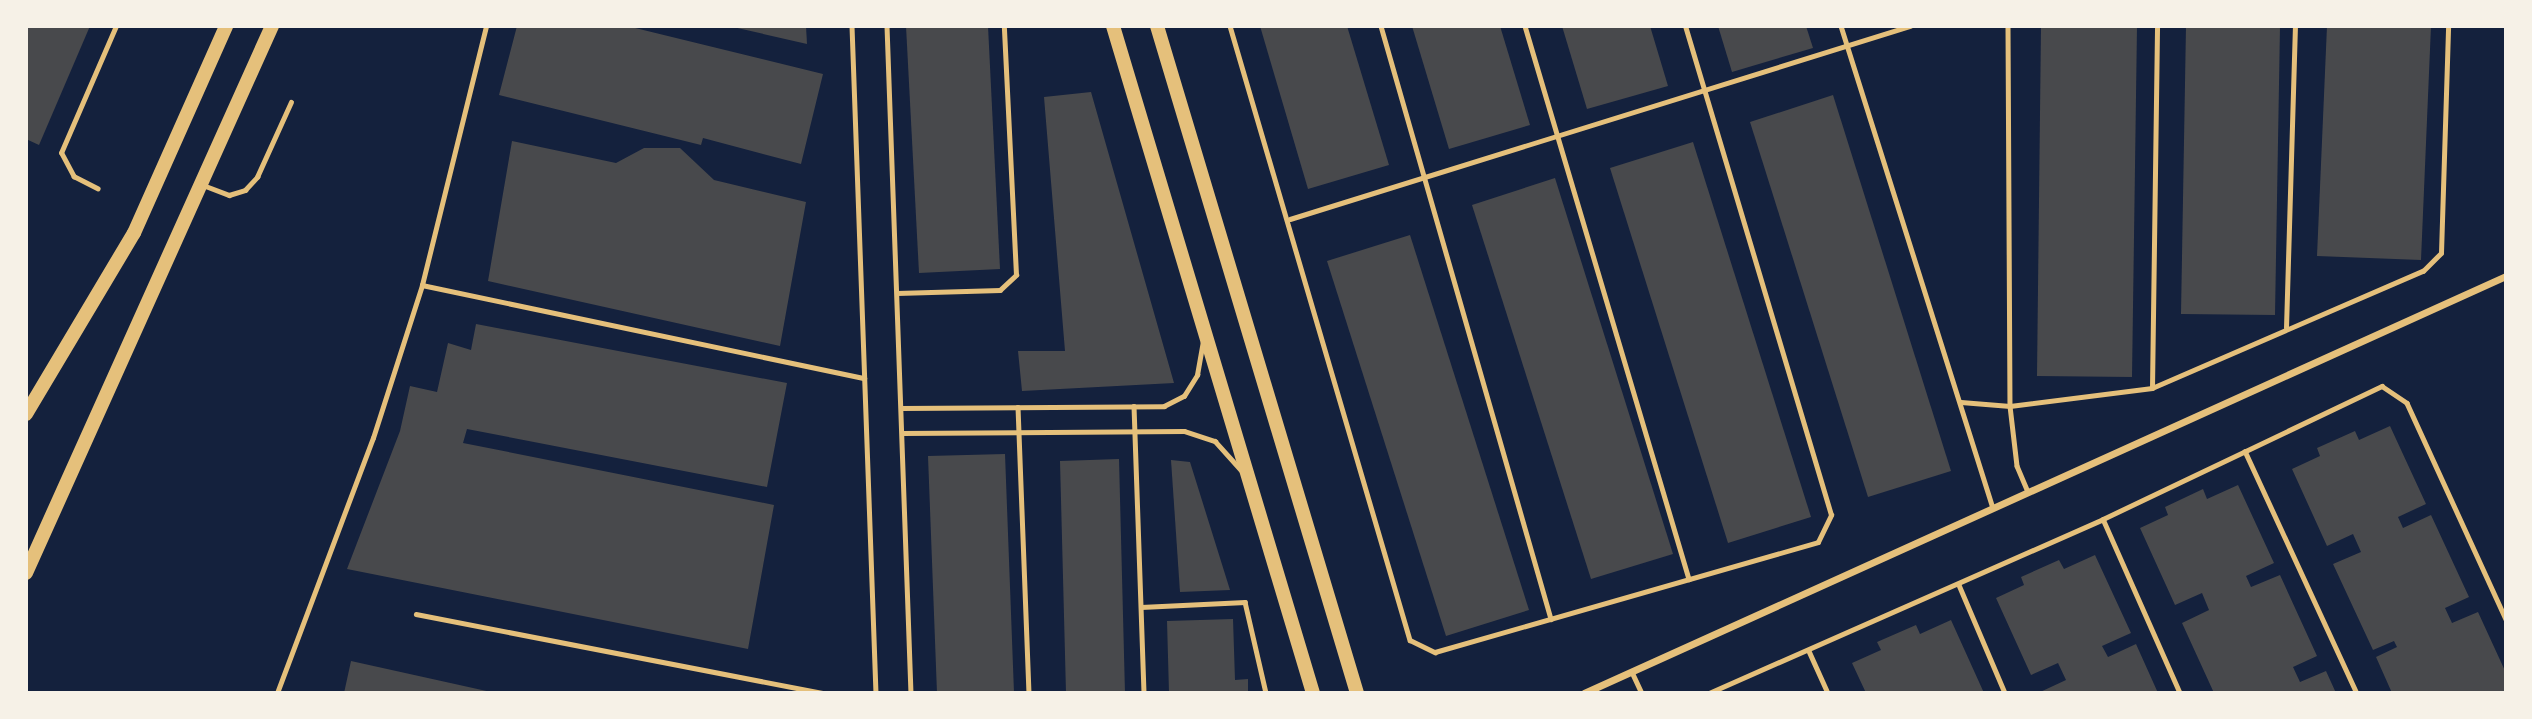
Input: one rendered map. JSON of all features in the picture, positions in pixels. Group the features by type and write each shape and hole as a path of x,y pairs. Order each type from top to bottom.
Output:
{"main road":[{"path":"26,414 134,233 226,26"},
{"path":"26,573 272,26"},
{"path":"1113,26 1203,337 1313,693"},
{"path":"1157,26 1357,693"}],"street":[{"path":"1584,693 2506,276"}],"lane":[{"path":"98,189 74,177 61,153 116,26"},
{"path":"277,693 373,438 422,285 486,26"},
{"path":"852,26 876,693"},
{"path":"887,26 911,693"},
{"path":"897,293 1000,290 1016,275 1004,26"},
{"path":"1230,26 1290,219 1410,640 1435,653 1818,542 1831,514 1685,26"},
{"path":"1381,26 1550,619"},
{"path":"1525,26 1689,579"},
{"path":"1841,26 1993,508"},
{"path":"1290,219 1910,26"},
{"path":"2008,26 2010,405 2017,466 2028,492"},
{"path":"2152,388 2157,26"},
{"path":"2286,328 2295,26"},
{"path":"1961,402 2010,405 2152,388 2423,271 2441,253 2448,27"},
{"path":"202,185 229,195 245,190 257,177 291,102"},
{"path":"422,285 864,378"},
{"path":"901,408 1164,405 1184,396 1197,375 1203,337"},
{"path":"1709,693 1959,585 2382,386 2407,403 2506,619"},
{"path":"1134,406 1144,693"},
{"path":"1018,407 1029,693"},
{"path":"902,433 1184,431 1215,441 1245,474"},
{"path":"2245,451 2357,693"},
{"path":"2103,519 2180,693"},
{"path":"1959,585 2005,693"},
{"path":"1141,607 1245,601 1266,693"},
{"path":"416,614 823,693"},
{"path":"1809,651 1828,693"},
{"path":"1632,671 1642,693"}],"building":[{"path":"26,26 90,26 39,145 26,139"},
{"path":"517,26 627,26 823,74 801,164 703,138 701,145 499,95"},
{"path":"733,26 806,26 807,44 733,27"},
{"path":"906,26 988,26 1000,269 919,273"},
{"path":"1260,26 1347,26 1389,165 1308,189"},
{"path":"1412,26 1500,26 1530,125 1449,149"},
{"path":"1562,26 1650,26 1668,86 1587,109"},
{"path":"1718,26 1806,26 1813,48 1732,72"},
{"path":"2041,26 2137,26 2132,377 2037,376"},
{"path":"2186,26 2280,26 2275,315 2181,314"},
{"path":"2327,26 2431,26 2421,260 2317,256"},
{"path":"1091,92 1174,383 1022,391 1018,351 1065,351 1044,97"},
{"path":"1833,95 1951,471 1868,497 1750,122"},
{"path":"512,141 616,163 644,148 680,148 714,180 806,202 780,346 488,281"},
{"path":"1693,142 1811,517 1728,543 1610,168"},
{"path":"1555,178 1673,554 1591,579 1472,205"},
{"path":"1410,235 1529,610 1446,636 1327,261"},
{"path":"476,324 787,383 767,487 467,429 463,443 774,505 748,649 347,569 400,431 410,386 437,392 448,343 471,350"},
{"path":"2390,426 2426,504 2398,517 2403,528 2431,515 2469,597 2445,608 2452,623 2478,612 2506,673 2506,693 2392,693 2376,657 2397,647 2394,641 2373,650 2333,564 2361,552 2353,534 2327,546 2292,469 2320,456 2317,448 2355,431 2359,440"},
{"path":"1005,454 1014,693 937,693 928,456"},
{"path":"1119,459 1125,693 1066,693 1060,461"},
{"path":"1171,460 1190,462 1230,590 1180,592"},
{"path":"2238,485 2274,563 2246,576 2251,587 2280,575 2317,656 2293,667 2300,682 2326,671 2336,693 2214,693 2182,623 2209,610 2202,593 2175,605 2140,528 2168,515 2165,507 2203,489 2207,499"},
{"path":"2095,555 2131,633 2102,646 2108,657 2136,644 2158,693 2038,693 2066,680 2058,663 2031,675 1996,598 2024,585 2021,577 2059,560 2064,569"},
{"path":"1233,619 1235,680 1248,679 1248,693 1169,693 1167,621"},
{"path":"1951,620 1984,693 1866,693 1852,663 1881,650 1877,642 1916,625 1920,634"},
{"path":"351,661 491,692 344,693"}]}
